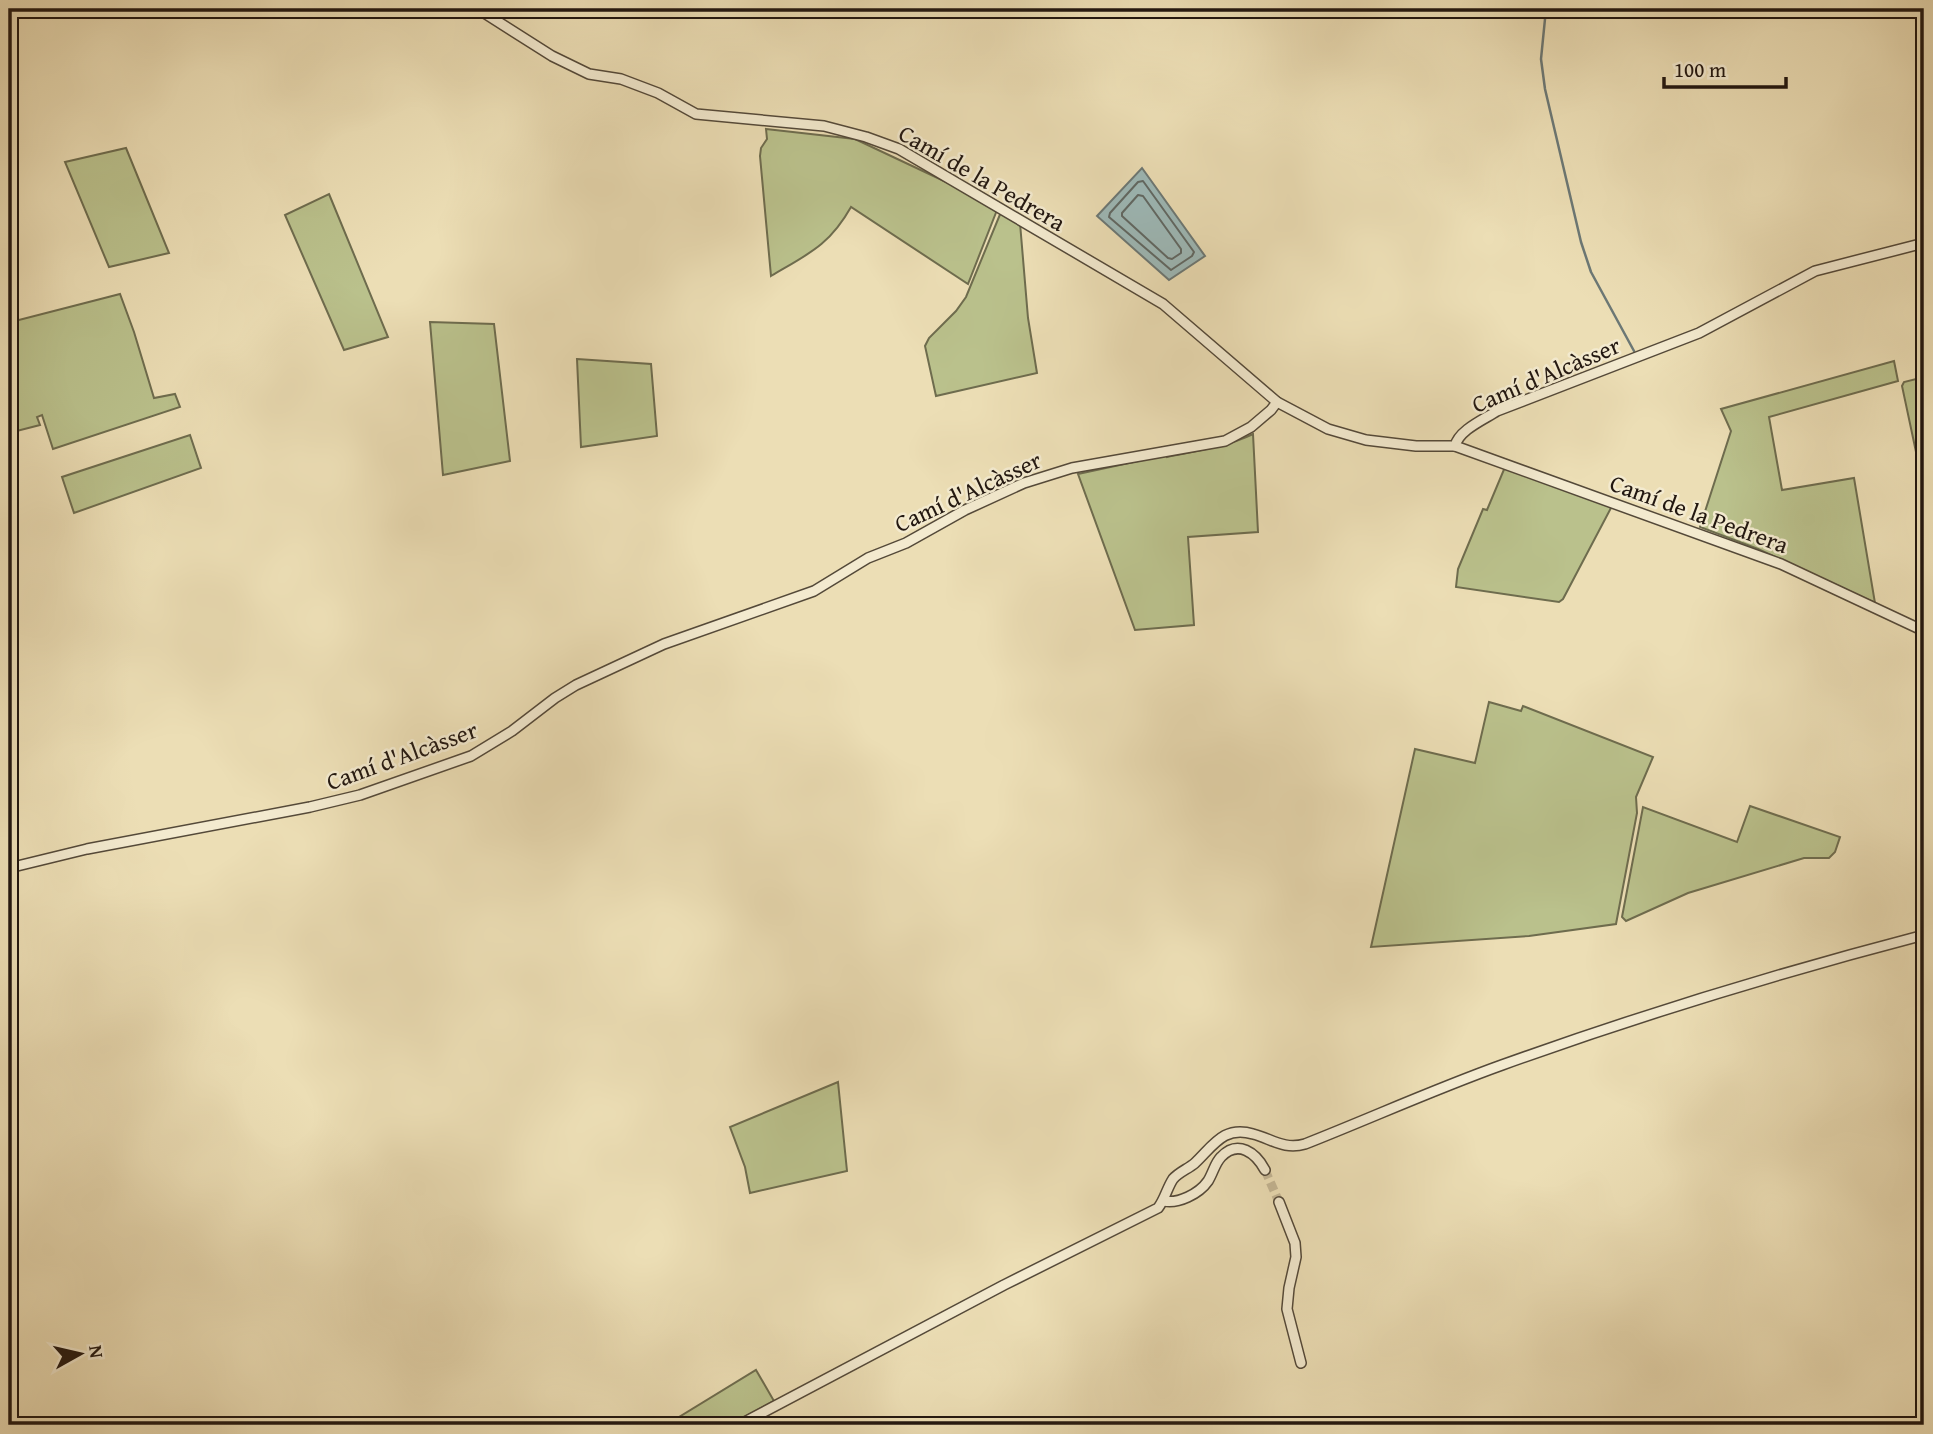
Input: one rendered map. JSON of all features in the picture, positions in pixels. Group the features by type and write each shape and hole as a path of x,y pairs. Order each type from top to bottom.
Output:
{"street":[{"name":"Camí de la Pedrera","path":"478,9 552,56 589,74 621,79 658,93 695,114 824,127 900,149 1163,304 1277,402"},
{"name":"Camí d'Alcàsser","path":"9,868 87,849 323,804 360,795 471,756 576,685 664,644 814,591 868,558 906,543 965,510 1024,483 1072,468 1225,441 1251,427 1277,402 1346,436 1416,446 1455,446 1457,440 1471,427 1497,411 1699,333 1815,271 1924,243"},
{"name":"Camí de la Pedrera","path":"1455,446 1781,564 1924,631"},
{"path":"738,1425 1004,1285 1158,1208 1164,1201 1171,1181 1195,1162 1212,1142 1229,1133 1237,1131 1254,1134 1282,1146 1305,1144 1434,1090 1566,1042 1739,986 1924,935"},
{"path":"1164,1201 1175,1201 1204,1186 1220,1157 1228,1151 1242,1148 1249,1150 1265,1170"},
{"path":"1279,1202 1295,1243 1296,1257 1287,1309 1301,1363"}],"green space":[{"path":"766,129 855,139 961,189 997,210 968,284 851,207 834,231 817,248 771,276 760,156 761,148 767,139"},
{"path":"126,148 169,253 109,267 65,162"},
{"path":"329,194 388,337 344,350 285,215"},
{"path":"1001,212 1020,223 1028,318 1037,373 936,396 925,346 966,297"},
{"path":"9,286 15,321 120,294 154,398 175,394 180,407 53,449 42,415 37,417 40,425 9,433"},
{"path":"430,322 494,324 510,461 443,475"},
{"path":"577,359 651,364 657,436 581,447"},
{"path":"1894,361 1898,381 1769,417 1782,490 1854,478 1875,603 1758,549 1700,527 1731,431 1721,409"},
{"path":"1924,377 1924,465 1919,466 1902,386 1904,382"},
{"path":"1253,434 1258,532 1188,537 1194,625 1135,630 1078,474 1211,448"},
{"path":"190,435 201,468 74,513 62,477"},
{"path":"1505,467 1612,506 1559,602 1456,587 1458,569 1483,509 1487,510"},
{"path":"1489,702 1521,711 1523,706 1653,757 1636,797 1637,813 1616,924 1529,936 1371,947 1415,749 1475,763"},
{"path":"1750,806 1840,837 1835,852 1829,858 1804,858 1688,893 1626,921 1622,917 1643,807 1737,842"},
{"path":"838,1082 847,1171 750,1193 745,1167 730,1127"},
{"path":"756,1370 774,1401 730,1425 666,1425"}],"water":[{"path":"1142,168 1205,256 1169,280 1097,216"}],"waterway":[{"path":"1546,9 1541,59 1545,89 1581,242 1591,272 1634,351"}],"tunnel":[{"path":"1265,1170 1279,1202"}]}
